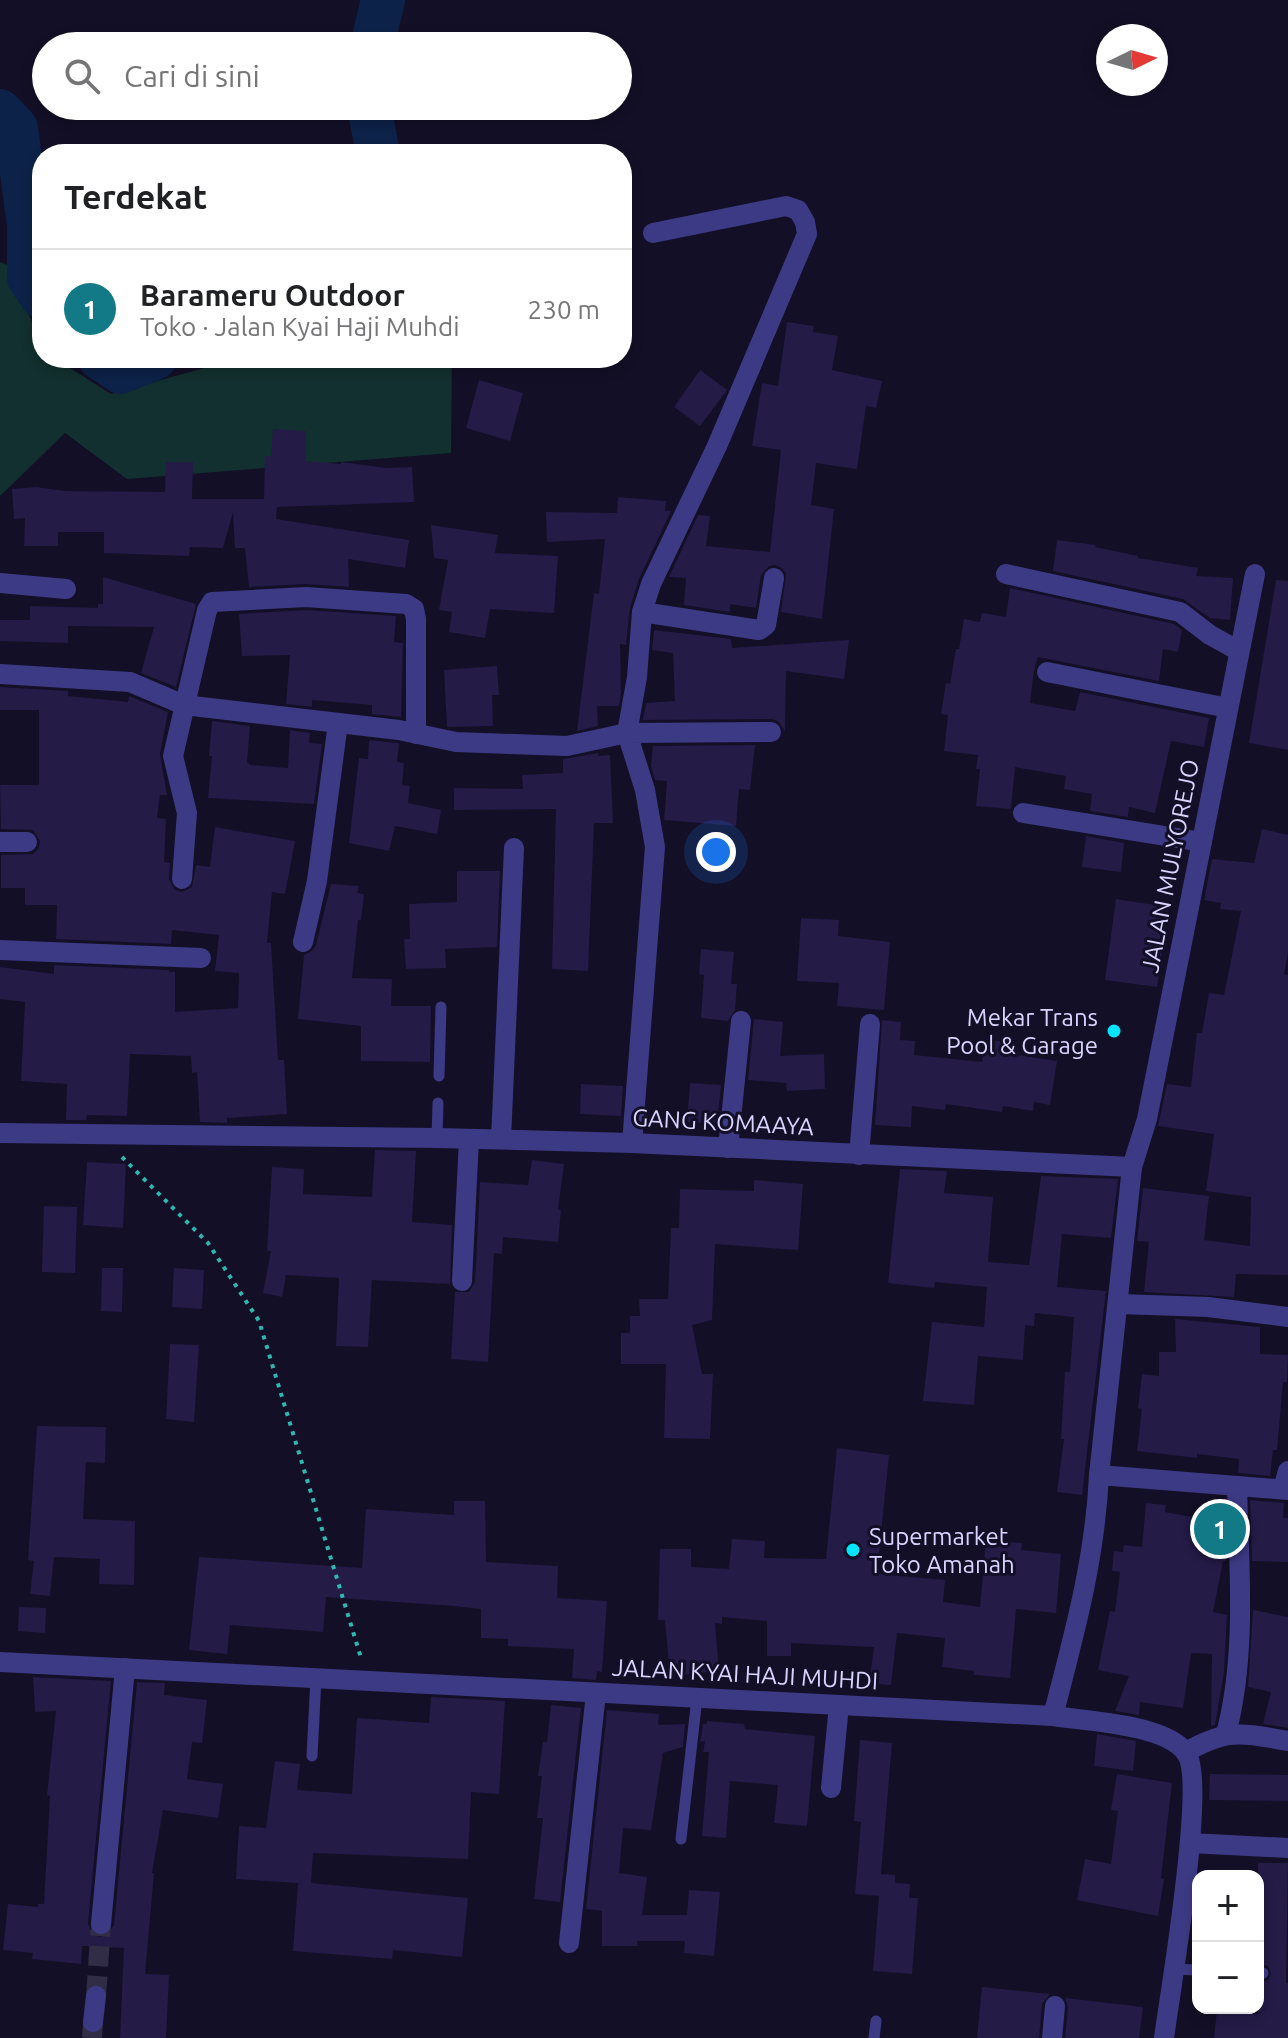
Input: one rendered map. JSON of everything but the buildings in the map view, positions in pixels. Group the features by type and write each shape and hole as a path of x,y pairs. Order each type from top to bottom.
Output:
{"street":[{"path":"632,1143 655,847 645,790 627,733 637,677 642,612 651,584 749,376 807,234 798,210 786,206 653,233"},
{"path":"1006,574 1180,612 1210,635 1239,651"},
{"name":"JALAN MULYOREJO","path":"1132,1167 1147,1119 1255,574"},
{"path":"642,612 759,630 766,625 774,578"},
{"path":"0,583 66,589"},
{"path":"182,879 187,813 173,756 207,610 212,602 306,597 406,604 414,609 416,734"},
{"path":"1047,672 1228,708"},
{"path":"0,674 130,682 184,705 338,723 456,742 567,746 627,733 771,732"},
{"path":"303,942 317,881 338,723"},
{"path":"1023,813 1202,842"},
{"path":"0,842 27,842"},
{"path":"501,1139 514,848"},
{"path":"0,950 201,958"},
{"path":"728,1148 741,1021"},
{"path":"859,1155 870,1024"},
{"name":"GANG KOMAAYA","path":"0,1133 501,1139 1132,1167"},
{"path":"462,1281 469,1139"},
{"path":"1053,1716 1074,1643 1090,1569 1132,1167"},
{"path":"1119,1304 1208,1307 1288,1317"},
{"path":"1099,1475 1237,1486 1286,1483"},
{"path":"1226,1734 1234,1701 1238,1650 1237,1486"},
{"name":"JALAN KYAI HAJI MUHDI","path":"0,1662 1053,1716 1142,1728 1168,1739 1186,1752"},
{"path":"101,1924 125,1668"},
{"path":"569,1943 596,1693"},
{"path":"831,1788 839,1705"},
{"path":"1164,2038 1194,1793 1192,1768 1186,1752 1226,1734 1288,1741"},
{"path":"1190,1843 1288,1848"},
{"path":"93,2022 96,1996"},
{"path":"1052,2038 1055,2006"}],"lane":[{"path":"439,1076 441,1007"},
{"path":"437,1138 438,1103"},
{"path":"312,1756 316,1678"},
{"path":"681,1839 697,1698"},
{"path":"1173,1969 1192,1970"},
{"path":"874,2038 876,2021"}],"path":[{"path":"98,1133 208,1243 259,1321 368,1681"}],"green space":[{"path":"0,262 7,265 32,322 32,368 70,368 111,394 204,368 452,368 451,453 127,479 65,433 0,496"}],"waterway":[{"path":"375,32 383,0"},
{"path":"0,111 16,128 29,225 29,278 32,282"},
{"path":"372,120 376,144"},
{"path":"115,368 121,372 131,368"}],"tunnel":[{"path":"96,1996 101,1924"},
{"path":"92,2038 93,2022"}],"place":[{"name":"Mekar Trans Pool & Garage","path":"1114,1031"},
{"name":"Barameru Outdoor","path":"1220,1529"},
{"name":"Supermarket Toko Amanah","path":"853,1550"}]}
